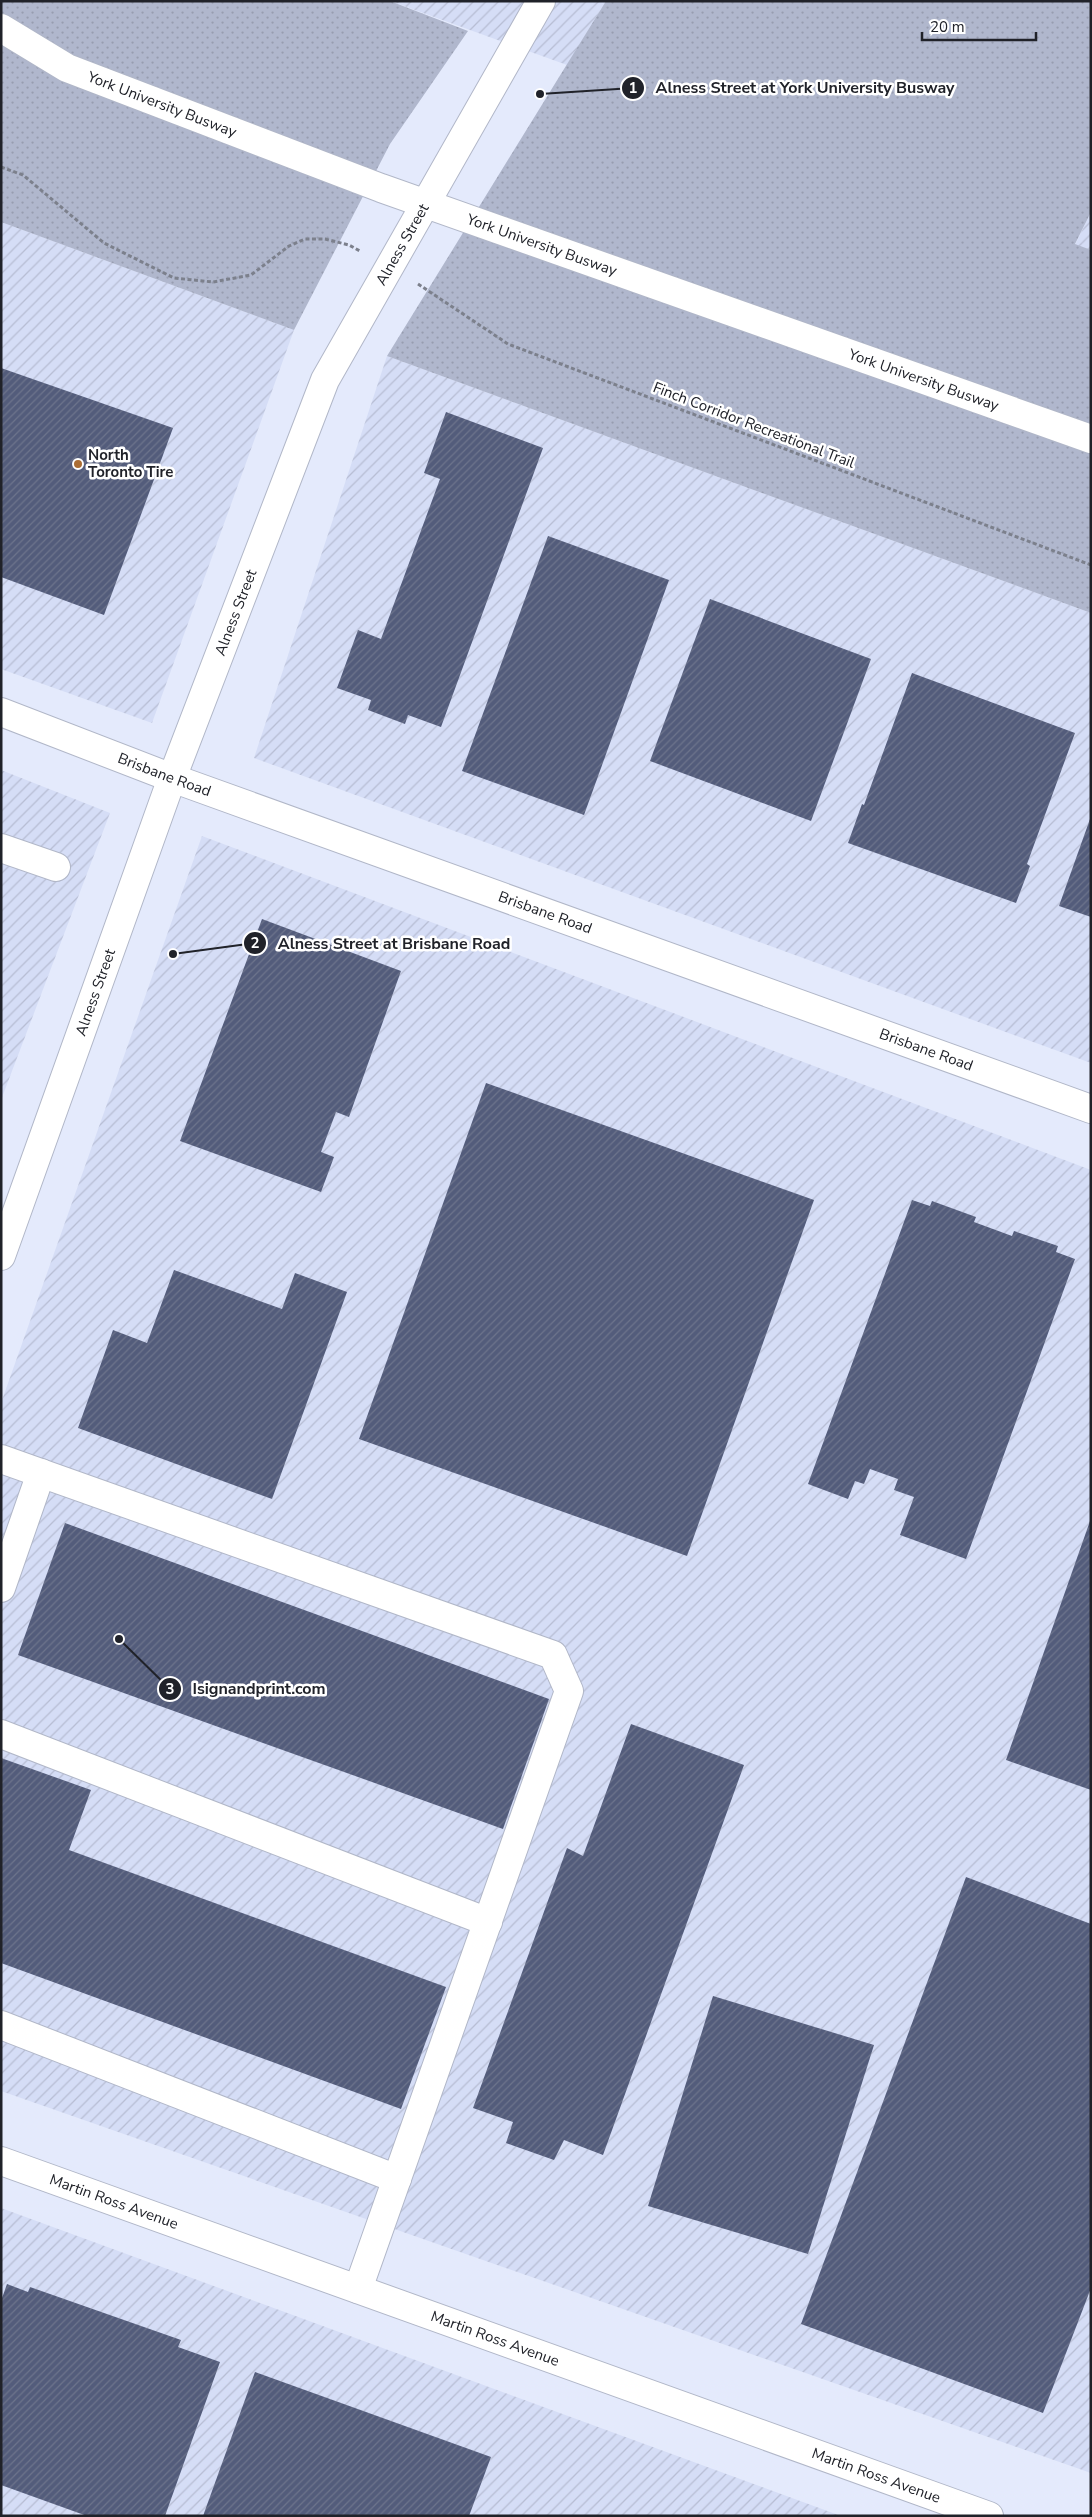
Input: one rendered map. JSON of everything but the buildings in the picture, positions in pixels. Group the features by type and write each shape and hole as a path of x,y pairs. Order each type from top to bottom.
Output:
{"street":[{"name":"Alness Street","path":"1,1256 172,778 325,380 541,1"},
{"name":"York University Busway","path":"1,28 67,68 381,188 1091,439"},
{"name":"Brisbane Road","path":"1,712 172,778 1091,1109"},
{"path":"1,848 56,867"},
{"path":"1,1459 553,1655 569,1691 358,2289"},
{"path":"1,1588 40,1473"},
{"path":"1,1734 488,1922"},
{"path":"1,2025 397,2179"},
{"name":"Martin Ross Avenue","path":"1,2160 989,2516"}],"path":[{"path":"1,166 23,175 104,243 174,278 213,282 251,276 289,246 306,239 325,239 349,245"},
{"name":"Finch Corridor Recreational Trail","path":"421,285 508,344 1091,565"}],"shaded area":[{"path":"1,1 390,1 468,31 390,144 294,330 1,222"},
{"path":"390,1 606,1 567,65"},
{"path":"606,1 1091,1 1091,212 1075,244 1091,250 1091,613 387,356"},
{"path":"1091,212 1091,250 1075,245"},
{"path":"1,222 294,330 152,723 1,669"},
{"path":"387,356 1091,613 1091,1063 254,758"},
{"path":"1,770 110,813 1,1100"},
{"path":"202,836 1091,1170 1091,2473 1,2091 1,1403"},
{"path":"1,2208 841,2516 1,2516"}],"place":[{"name":"Alness Street at York University Busway","path":"540,94"},
{"name":"North Toronto Tire","path":"78,464"},
{"name":"Alness Street at Brisbane Road","path":"173,954"},
{"name":"Isignandprint.com","path":"119,1639"}]}
